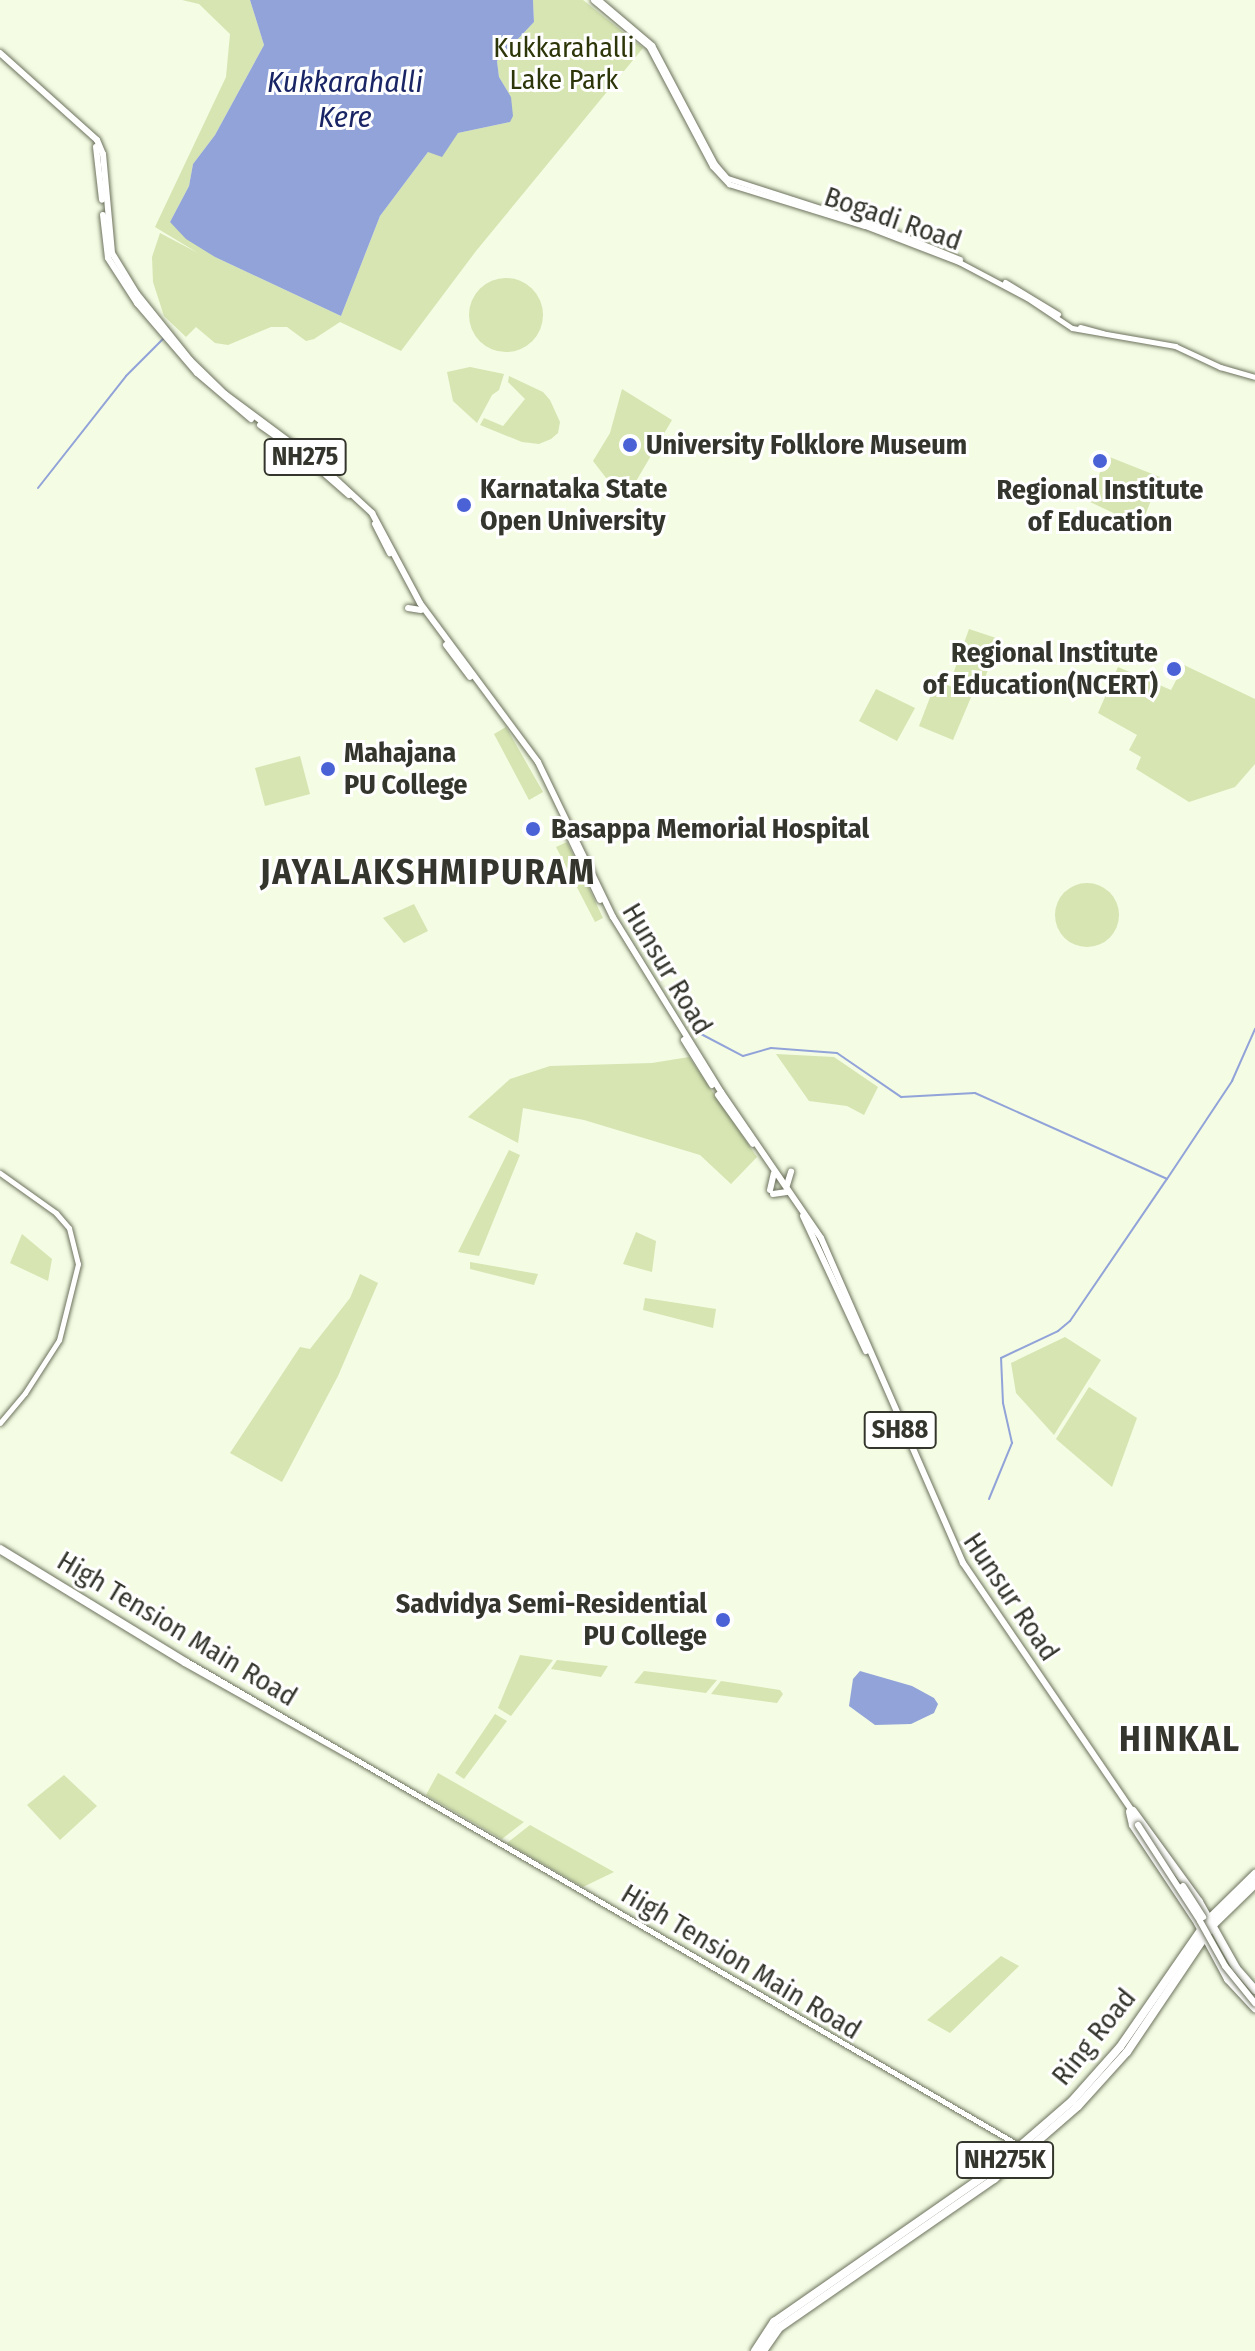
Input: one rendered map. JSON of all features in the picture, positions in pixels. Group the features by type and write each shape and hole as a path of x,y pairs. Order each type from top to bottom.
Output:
{"highway":[{"path":"1131,1814 1208,1919 1236,1968 1255,1993"},
{"path":"1131,1814 1203,1932"},
{"name":"Ring Road","path":"1218,1914 1255,1874"},
{"name":"Ring Road","path":"755,2351 774,2322 1024,2150 1101,2072 1203,1932 1208,1919 1255,1884"},
{"path":"1218,1914 1219,1939"},
{"name":"Ring Road","path":"763,2351 779,2328 942,2216 1107,2077 1204,1945 1203,1932"},
{"path":"1204,1945 1228,1979 1255,2005"}],"main road":[{"path":"597,1 652,45 715,164 727,178 795,204"},
{"name":"Hunsur Road","path":"0,55 97,140 103,154 112,253 166,336 223,398 316,466 366,511 418,602 537,765 610,920 724,1103 821,1238 963,1563 1140,1824"},
{"name":"Bogadi Road","path":"795,204 886,229 961,259 1025,292 1076,326 1102,333"},
{"name":"Bogadi Road","path":"795,204 865,226 959,262 1027,298 1072,328 1175,346 1220,367 1255,377"},
{"path":"418,602 407,607 418,602"},
{"path":"775,1171 790,1171 785,1187 771,1192 775,1171"},
{"path":"0,1173 56,1213 69,1228 78,1264 59,1340 25,1393 0,1423"},
{"path":"0,1549 184,1663 351,1756"},
{"name":"High Tension Main Road","path":"0,1549 1024,2150"},
{"path":"1140,1824 1195,1903 1226,1960 1255,1993"},
{"path":"1140,1824 1225,1966 1255,2005"}],"green space":[{"name":"Kukkarahalli Lake Park","path":"182,0 250,0 264,45 215,135 193,164 189,186 170,222 215,257 341,316 380,216 428,152 458,133 510,122 511,97 499,77 497,61 534,22 533,0 583,0 643,48 476,251 401,351 340,322 306,341 287,327 271,327 228,345 215,343 196,327 186,337 164,316 153,282 152,257 160,233 198,253 155,227 226,77 230,34 199,4"},
{"path":"506,278 527,284 537,294 543,315 537,336 527,346 506,352 485,346 475,336 469,315 475,294 485,284"},
{"path":"470,367 504,374 499,390 492,395 477,423 453,401 447,372"},
{"path":"509,376 543,392 550,400 560,422 558,433 551,439 539,444 522,442 480,425 484,418 503,426 525,399 508,382"},
{"path":"622,389 672,420 632,488 610,483 593,461 610,433"},
{"path":"1107,456 1160,477 1141,526 1088,501"},
{"path":"969,629 999,639 981,689 952,677"},
{"path":"1184,665 1255,699 1255,764 1235,787 1189,802 1136,769 1141,757 1129,750 1137,735 1098,713 1118,667 1171,690"},
{"path":"940,682 972,695 953,740 919,726 934,687"},
{"path":"876,689 915,708 897,741 859,721"},
{"path":"506,727 543,792 529,800 494,734"},
{"path":"300,756 310,794 265,806 255,768"},
{"path":"567,842 603,918 595,922 556,847"},
{"path":"1081,883 1093,883 1110,892 1117,903 1117,927 1110,938 1093,947 1081,947 1069,942 1060,933 1055,921 1055,909 1060,897 1069,888"},
{"path":"414,904 428,931 404,943 383,918"},
{"path":"776,1054 834,1057 878,1087 864,1115 847,1106 809,1101"},
{"path":"689,1057 757,1157 731,1184 700,1155 584,1120 523,1108 518,1143 468,1117 510,1079 550,1066 652,1063"},
{"path":"509,1150 520,1155 479,1256 458,1252"},
{"path":"636,1232 656,1241 652,1272 623,1264"},
{"path":"22,1234 52,1259 48,1281 10,1263"},
{"path":"470,1262 538,1274 534,1285 470,1269"},
{"path":"360,1274 378,1283 338,1376 282,1482 230,1453 300,1347 310,1349 350,1298"},
{"path":"645,1298 716,1309 713,1328 643,1310"},
{"path":"1065,1337 1101,1360 1054,1435 1016,1393 1011,1363"},
{"path":"1089,1387 1137,1418 1112,1487 1056,1439"},
{"path":"520,1655 553,1660 511,1716 498,1708"},
{"path":"557,1660 608,1666 601,1677 551,1669"},
{"path":"644,1671 717,1680 706,1693 634,1683"},
{"path":"721,1681 780,1690 783,1694 777,1703 711,1694"},
{"path":"495,1714 507,1721 464,1779 455,1773"},
{"path":"438,1773 524,1822 502,1839 426,1795"},
{"path":"64,1775 97,1806 60,1840 27,1805"},
{"path":"530,1825 614,1872 583,1887 507,1843"},
{"path":"1001,1956 1019,1966 950,2033 927,2020"}],"water":[{"name":"Kukkarahalli Kere","path":"250,0 533,0 534,22 497,61 499,77 511,97 513,116 510,122 458,133 442,157 428,152 380,216 341,316 215,257 186,239 170,222 189,186 193,164 215,135 264,45"},
{"path":"860,1671 912,1686 934,1698 938,1704 934,1713 911,1724 875,1725 849,1706 853,1679"}],"waterway":[{"path":"38,488 126,376 164,338"},
{"path":"701,1034 743,1056 771,1048 837,1053 901,1097 975,1093 1167,1179 1232,1081 1255,1029"},
{"path":"989,1499 1012,1443 1003,1403 1001,1358 1058,1331 1070,1321 1167,1179"}],"place":[{"name":"University Folklore Museum","path":"630,445"},
{"name":"Regional Institute of Education","path":"1100,461"},
{"name":"Karnataka State Open University","path":"464,505"},
{"name":"Regional Institute of Education(NCERT)","path":"1174,669"},
{"name":"Mahajana PU College","path":"328,769"},
{"name":"Basappa Memorial Hospital","path":"533,829"},
{"name":"Sadvidya Semi-Residential PU College","path":"723,1620"}],"district":[{"name":"JAYALAKSHMIPURAM","path":"428,873"},
{"name":"HINKAL","path":"1180,1740"}]}
